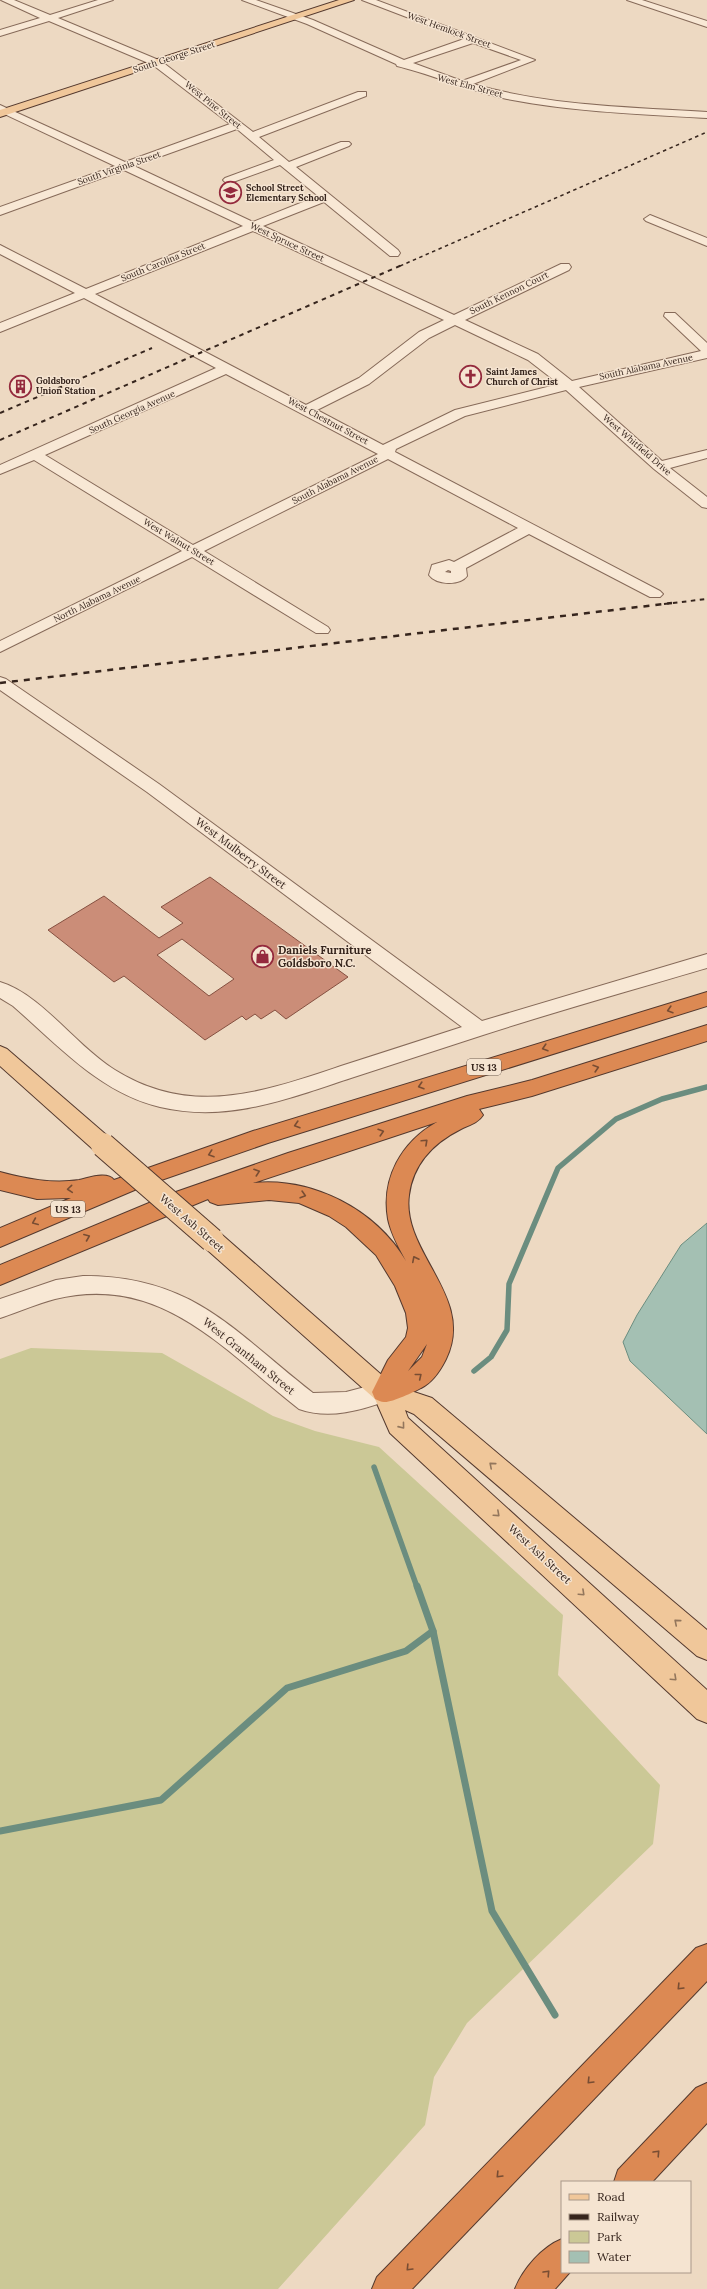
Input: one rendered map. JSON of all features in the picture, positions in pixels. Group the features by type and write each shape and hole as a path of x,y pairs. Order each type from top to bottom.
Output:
{"highway":[{"name":"US 13","path":"0,1238 136,1180 261,1137 707,999"},
{"path":"0,1275 181,1199 296,1159 466,1104 532,1088 707,1033"},
{"path":"384,1392 418,1378 433,1360 440,1345 443,1331 438,1308 409,1246 399,1220 397,1195 399,1181 406,1166 416,1151 435,1134 455,1122 532,1088"},
{"path":"0,1181 37,1190 58,1190 136,1180"},
{"path":"181,1199 266,1190 284,1191 300,1194 330,1206 360,1225 379,1244 409,1287 419,1323 419,1332 412,1348 402,1361 384,1392"},
{"path":"389,2289 707,1959"},
{"path":"631,2181 707,2099"},
{"path":"532,2289 561,2257"}],"main road":[{"name":"South George Street","path":"3,111 157,63 293,17 349,0"},
{"name":"West Ash Street","path":"0,1054 384,1392 424,1406 707,1647"},
{"name":"West Ash Street","path":"384,1392 400,1425 707,1709"}],"street":[{"name":"West Pine Street","path":"6,0 157,63 238,125 394,253"},
{"path":"0,33 108,0"},
{"name":"West Elm Street","path":"247,0 341,35 400,64 462,85 505,96 555,104 707,115"},
{"name":"West Hemlock Street","path":"367,0 530,60 462,85"},
{"path":"632,0 707,24"},
{"path":"400,64 474,39"},
{"path":"251,136 362,94"},
{"name":"West Spruce Street","path":"3,111 533,357 569,385"},
{"name":"South Virginia Street","path":"0,211 126,167 238,125"},
{"path":"229,180 345,144"},
{"name":"South Carolina Street","path":"0,328 326,197"},
{"path":"650,219 707,242"},
{"name":"West Chestnut Street","path":"0,249 655,594"},
{"name":"South Kennon Court","path":"307,410 360,384 412,343 454,320 565,267"},
{"path":"670,316 707,350"},
{"name":"South Alabama Avenue","path":"194,551 388,454 389,447 460,413 493,403 707,354"},
{"name":"South Georgia Avenue","path":"0,470 228,368"},
{"name":"West Whitfield Drive","path":"569,385 659,466 707,504"},
{"path":"659,466 707,454"},
{"name":"West Walnut Street","path":"35,455 322,630"},
{"path":"456,567 529,528"},
{"name":"North Alabama Avenue","path":"0,647 194,551"},
{"name":"West Mulberry Street","path":"0,682 153,788 479,1029"},
{"path":"0,989 20,1002 97,1068 119,1083 159,1099 202,1105 267,1098 479,1029 707,961"},
{"name":"West Grantham Street","path":"0,1310 17,1301 57,1288 94,1285 123,1286 153,1294 187,1308 216,1327 307,1402 326,1406 350,1403 384,1392"}],"green space":[{"path":"31,1348 162,1353 273,1416 315,1431 379,1447 563,1615 558,1675 660,1785 653,1844 467,2023 434,2077 425,2125 278,2289 0,2289 0,1359"}],"water":[{"path":"707,1223 707,1434 630,1361 623,1342 637,1315 681,1245"}],"building":[{"name":"Daniels Furniture Goldsboro N.C.","path":"210,877 348,977 286,1019 275,1010 261,1019 255,1014 246,1020 242,1016 205,1040 124,976 114,982 48,930 104,896 159,938 183,923 161,907","holes":["182,939 234,979 209,996 157,955"]}],"waterway":[{"path":"474,1371 491,1357 507,1330 509,1284 558,1168 616,1119 662,1099 707,1087"},
{"path":"374,1467 417,1587"},
{"path":"417,1586 433,1631"},
{"path":"0,1831 161,1800 287,1688 406,1651 433,1631"},
{"path":"433,1631 492,1911 555,2015"}],"railway":[{"path":"400,266 707,132"},
{"path":"0,440 402,265"},
{"path":"0,413 152,348"},
{"path":"664,604 707,599"},
{"path":"0,683 672,603"}],"place":[{"name":"School Street Elementary School","path":"230,193"},
{"name":"Saint James Church of Christ","path":"471,377"},
{"name":"Goldsboro Union Station","path":"21,386"},
{"name":"Daniels Furniture Goldsboro N.C.","path":"262,956"}]}
